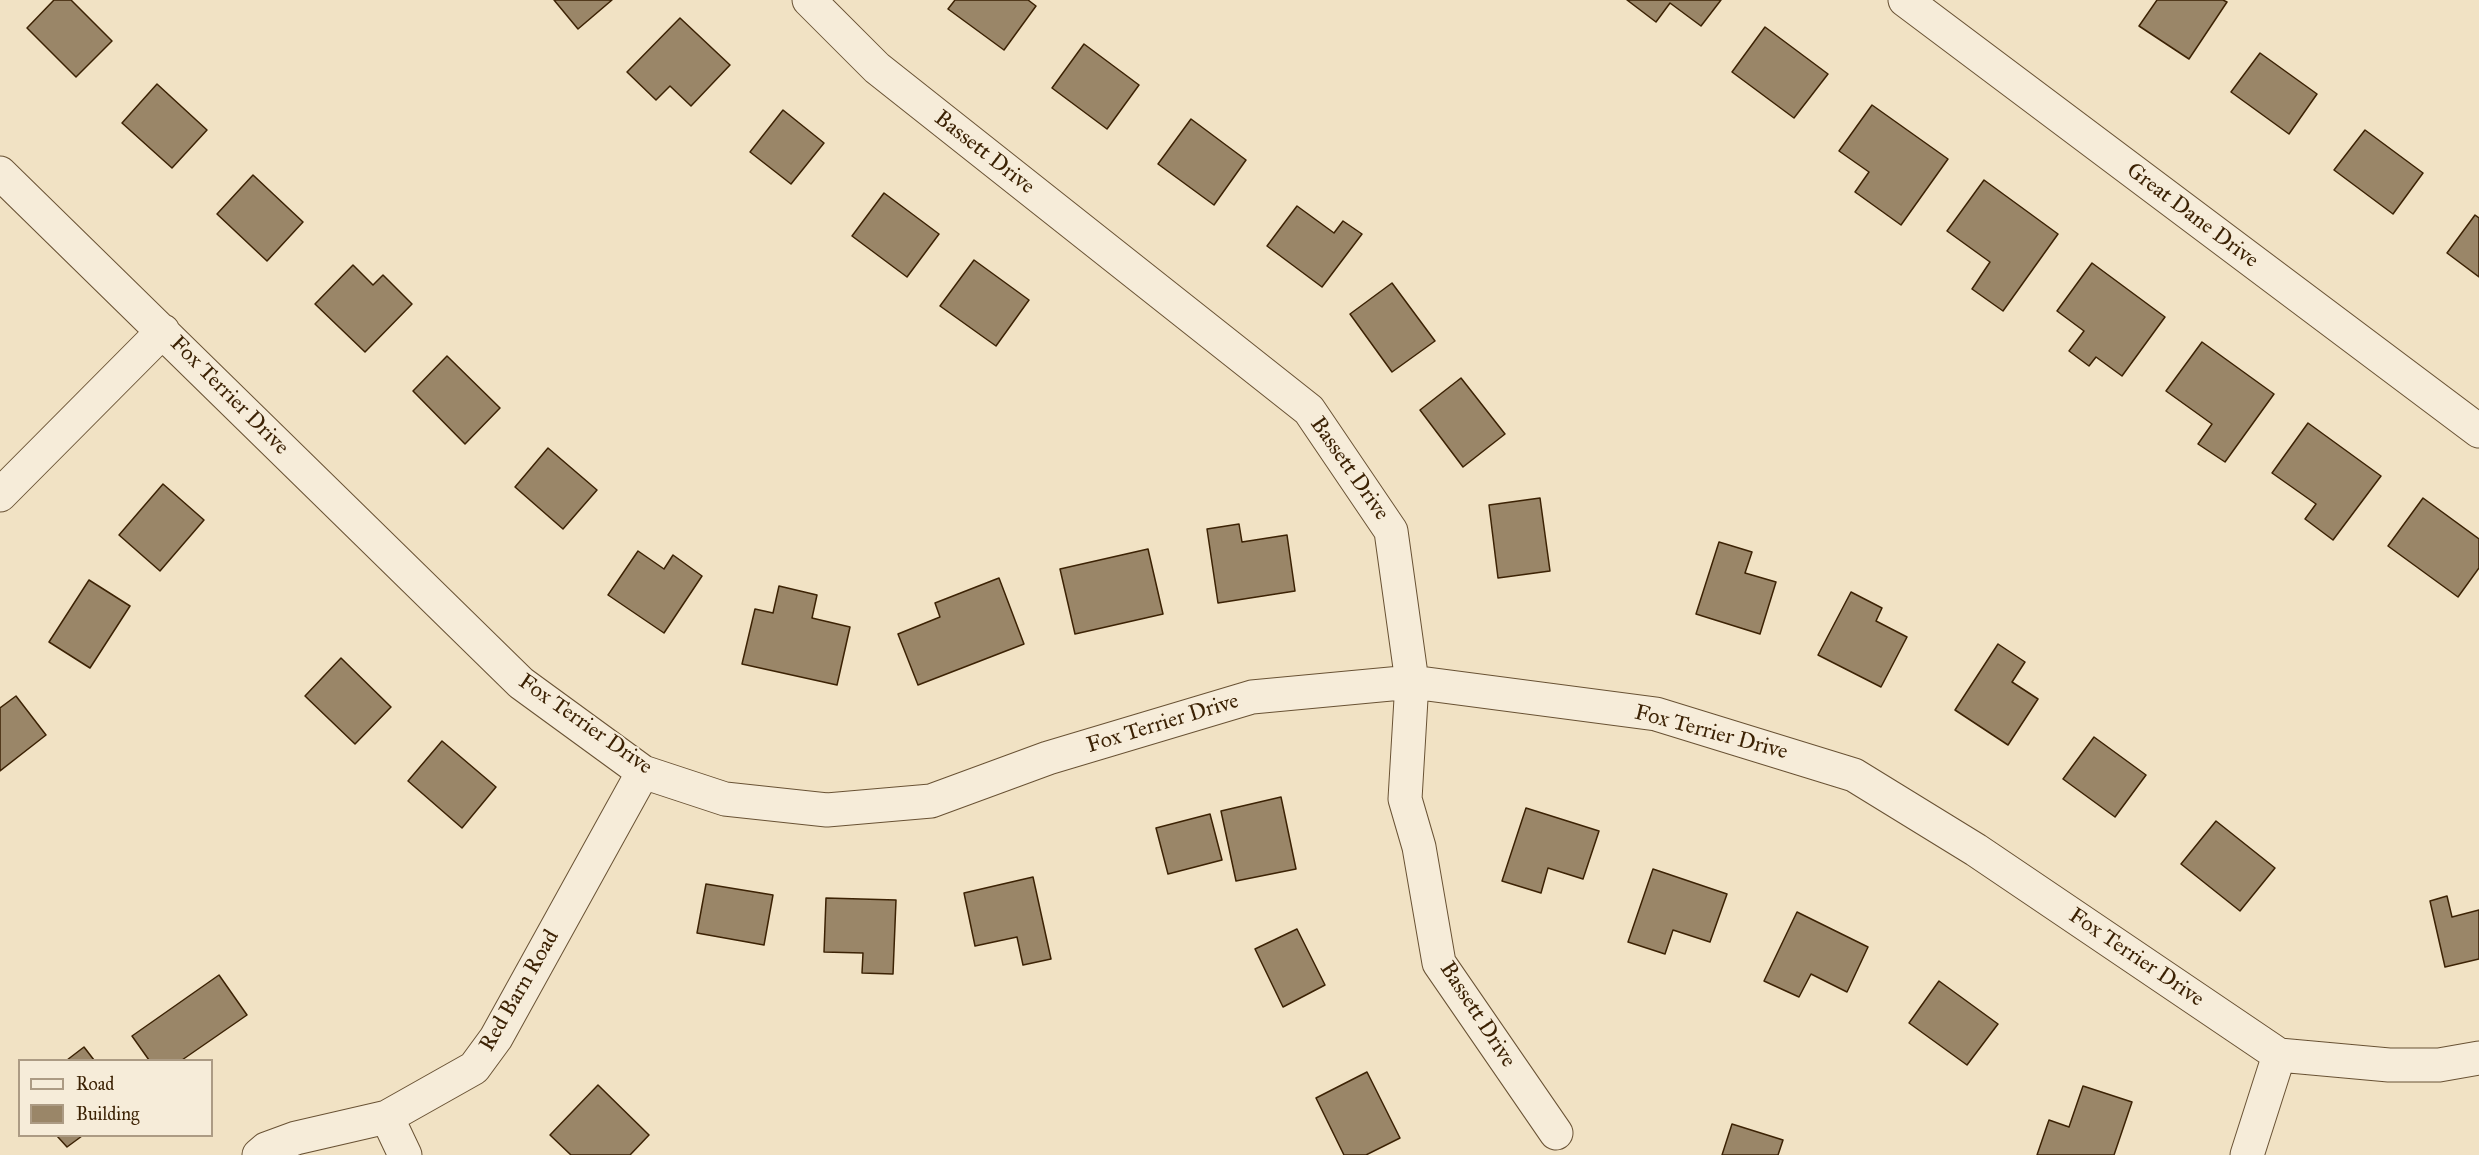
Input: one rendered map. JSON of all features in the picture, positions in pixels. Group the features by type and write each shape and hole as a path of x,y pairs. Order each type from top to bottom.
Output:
{"street":[{"name":"Bassett Drive","path":"809,0 877,68 1309,410 1391,531 1412,682 1405,799 1419,847 1439,963 1557,1133"},
{"name":"Great Dane Drive","path":"1905,0 2479,431"},
{"name":"Fox Terrier Drive","path":"0,173 164,331 521,683 643,772 725,799 827,810 931,801 1048,758 1252,697 1412,682 1656,714 1854,775 1976,850 2279,1055 2389,1065 2439,1065 2479,1058"},
{"path":"0,495 164,331"},
{"name":"Red Barn Road","path":"259,1155 266,1149 297,1138 387,1117 474,1068 491,1046 643,772"},
{"path":"2247,1155 2279,1055"},
{"path":"387,1117 405,1155"}],"building":[{"path":"54,0 71,0 112,41 76,77 27,28"},
{"path":"554,0 612,0 578,29"},
{"path":"955,0 1028,0 1036,6 1004,50 948,9"},
{"path":"1627,0 1721,0 1701,26 1670,3 1656,22"},
{"path":"2157,0 2223,0 2227,2 2189,59 2139,26"},
{"path":"680,18 730,65 691,106 670,86 656,100 627,72"},
{"path":"1765,27 1828,74 1794,118 1732,72"},
{"path":"1084,44 1139,85 1107,129 1052,88"},
{"path":"2260,53 2317,94 2289,134 2231,92"},
{"path":"157,84 207,130 172,168 122,123"},
{"path":"1872,105 1948,159 1901,225 1855,192 1869,172 1839,151"},
{"path":"783,110 824,143 791,184 750,152"},
{"path":"1191,119 1246,160 1214,205 1158,164"},
{"path":"2365,130 2423,173 2393,214 2334,170"},
{"path":"253,175 303,222 267,261 217,214"},
{"path":"1984,180 2058,234 2003,311 1972,289 1990,262 1947,231"},
{"path":"884,193 939,234 907,277 852,236"},
{"path":"1297,206 1334,233 1343,221 1362,234 1322,287 1267,246"},
{"path":"2475,215 2479,218 2479,277 2447,253"},
{"path":"974,260 1029,300 996,346 940,306"},
{"path":"2092,263 2165,317 2122,376 2096,357 2089,366 2069,351 2084,331 2057,311"},
{"path":"353,265 373,285 383,275 412,304 365,352 315,304"},
{"path":"1392,283 1435,341 1392,372 1350,314"},
{"path":"2202,342 2274,394 2225,462 2198,444 2212,424 2166,391"},
{"path":"447,356 500,408 465,444 413,391"},
{"path":"1461,378 1505,434 1463,467 1420,410"},
{"path":"2308,423 2381,476 2333,540 2305,519 2316,504 2272,473"},
{"path":"548,448 597,490 563,529 515,487"},
{"path":"163,484 204,520 160,571 119,535"},
{"path":"1540,498 1550,571 1498,578 1489,505"},
{"path":"2423,498 2479,539 2479,568 2458,597 2388,546"},
{"path":"1239,524 1242,542 1287,535 1295,591 1218,603 1207,529"},
{"path":"1719,542 1752,552 1745,573 1776,582 1760,634 1696,614"},
{"path":"1148,549 1163,614 1075,634 1060,569"},
{"path":"638,551 664,569 673,555 702,576 664,633 608,595"},
{"path":"999,578 1024,644 918,685 898,634 940,617 935,603"},
{"path":"89,580 130,606 90,668 49,642"},
{"path":"779,586 817,595 812,618 850,627 837,685 742,664 755,609 773,613"},
{"path":"1851,592 1882,608 1876,621 1907,637 1881,687 1818,655"},
{"path":"1998,644 2025,662 2012,682 2038,699 2008,745 1955,710"},
{"path":"341,658 391,707 355,744 305,696"},
{"path":"16,696 46,735 0,771 0,708"},
{"path":"2094,737 2146,775 2115,817 2063,779"},
{"path":"442,741 496,787 462,828 408,781"},
{"path":"1281,797 1296,869 1236,881 1221,811"},
{"path":"1526,808 1599,831 1583,879 1548,868 1541,893 1502,881"},
{"path":"1210,814 1222,860 1168,874 1156,828"},
{"path":"2216,821 2275,868 2240,911 2181,864"},
{"path":"1653,869 1727,894 1710,942 1673,930 1665,954 1628,942"},
{"path":"1033,877 1051,959 1023,965 1017,937 975,946 964,893"},
{"path":"706,884 773,895 764,945 697,933"},
{"path":"2447,896 2452,917 2479,910 2479,959 2445,967 2430,901"},
{"path":"826,898 896,900 893,974 862,973 863,953 824,952"},
{"path":"1797,912 1868,947 1847,992 1811,974 1799,997 1764,981"},
{"path":"1297,929 1325,985 1283,1007 1255,949"},
{"path":"219,975 247,1015 183,1059 148,1059 132,1036"},
{"path":"1939,981 1998,1024 1967,1065 1909,1023"},
{"path":"84,1047 93,1059 68,1059"},
{"path":"1367,1072 1400,1138 1366,1155 1344,1155 1316,1098"},
{"path":"598,1085 649,1135 630,1155 571,1155 550,1135"},
{"path":"2083,1086 2132,1102 2114,1155 2037,1155 2049,1120 2069,1127"},
{"path":"1732,1124 1783,1140 1778,1155 1722,1155"},
{"path":"58,1137 81,1137 67,1147"}]}
